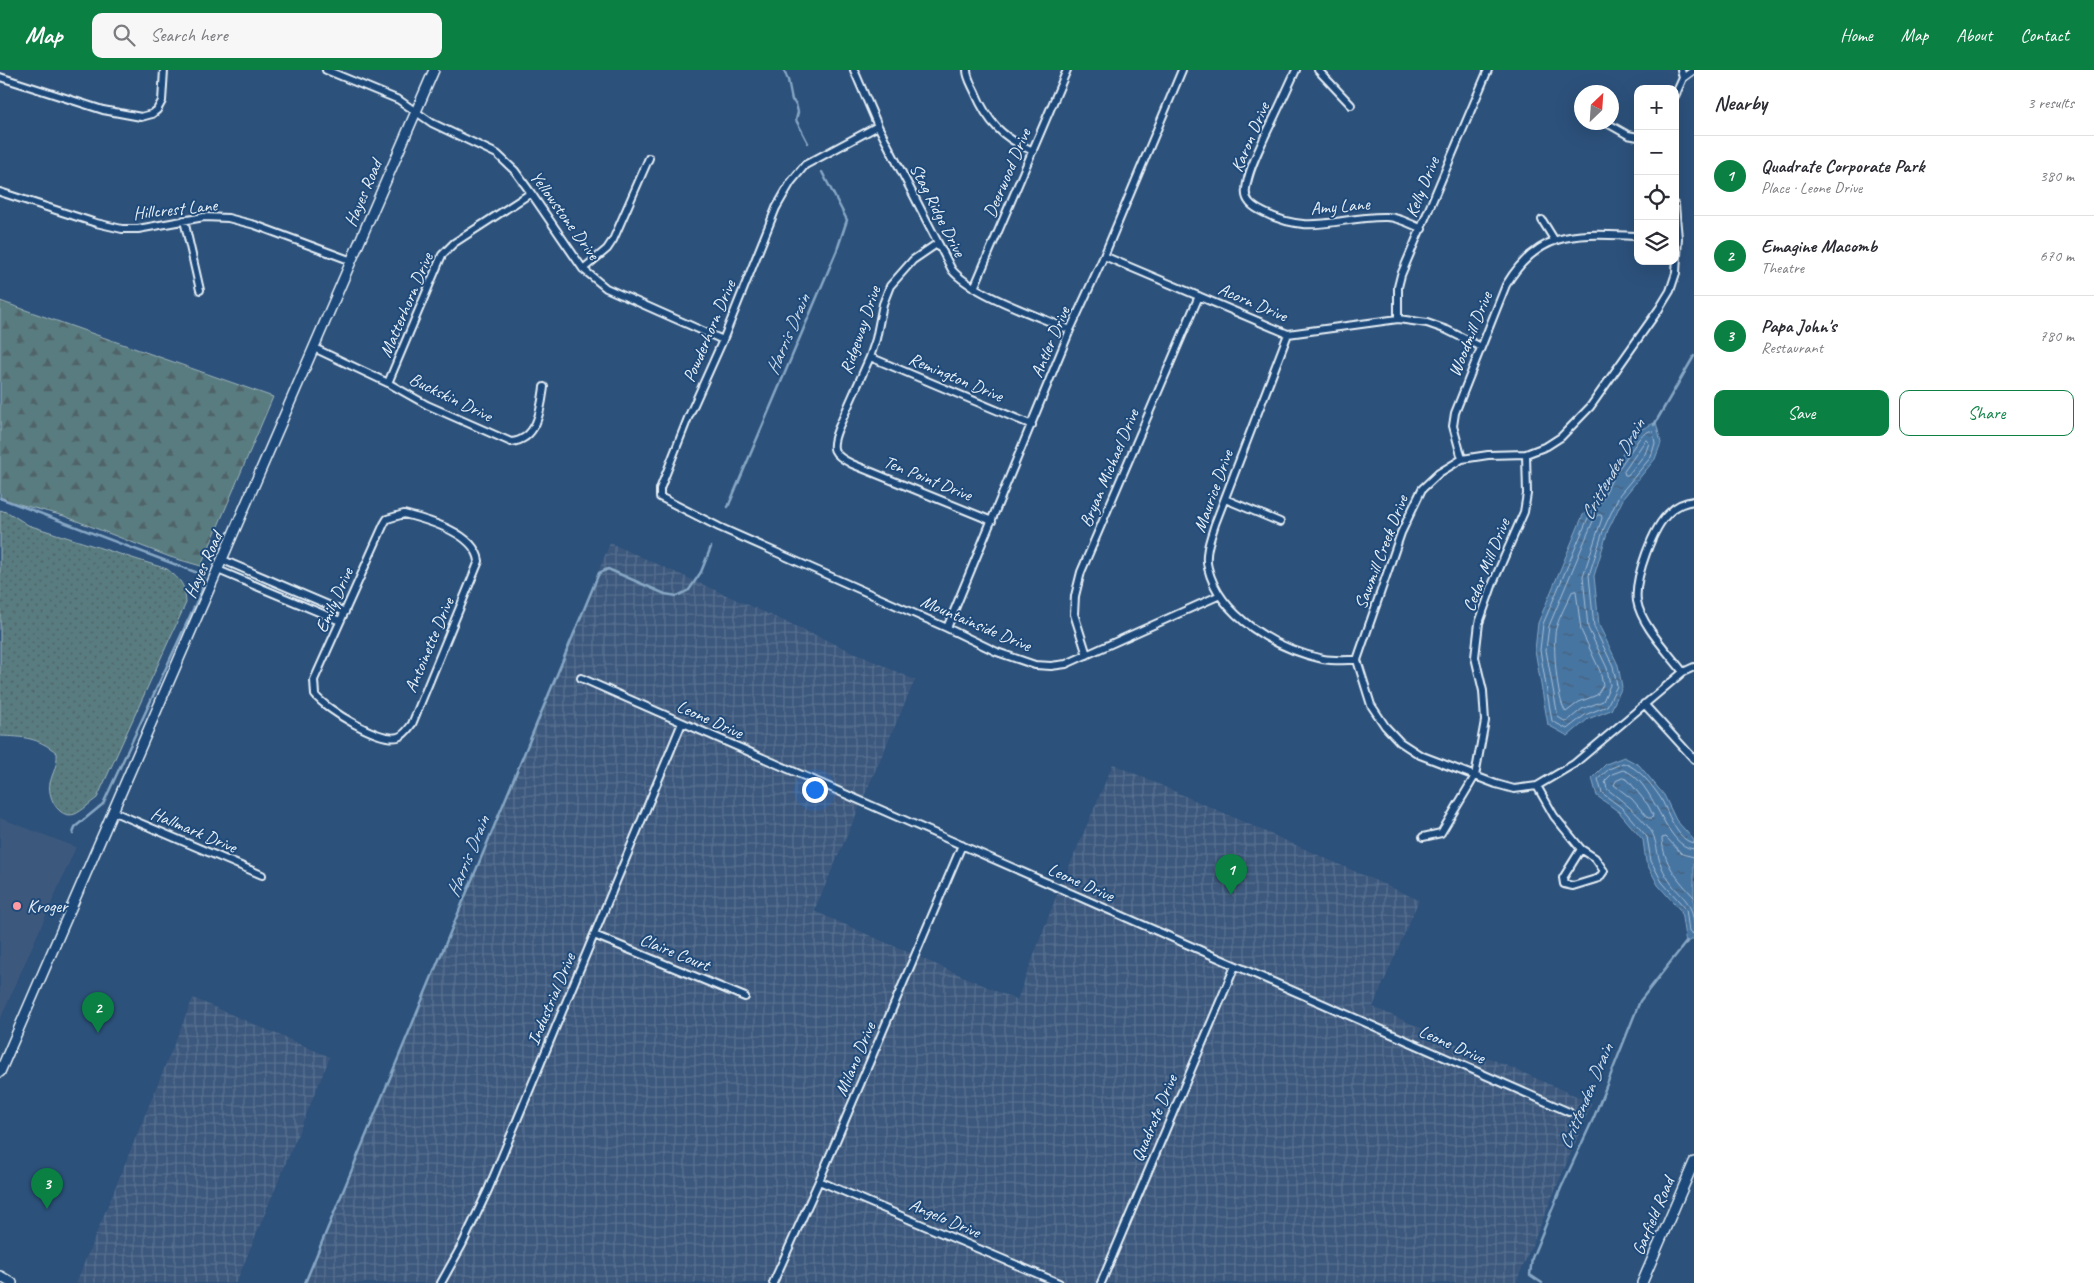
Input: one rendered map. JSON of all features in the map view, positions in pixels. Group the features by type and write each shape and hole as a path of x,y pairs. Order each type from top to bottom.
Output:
{"street":[{"path":"0,77 119,114 141,117 149,116 157,110 163,97 164,70"},
{"name":"Yellowstone Drive","path":"326,70 399,100 432,123 497,154 515,171 583,269 606,288 723,340"},
{"name":"Hayes Road","path":"0,1072 434,70"},
{"name":"Stag Ridge Drive","path":"854,70 878,126 952,270 958,278 974,288 1070,330"},
{"path":"967,70 977,98 987,118 1013,142 1033,151"},
{"name":"Deerwood Drive","path":"974,288 1067,70"},
{"name":"Antler Drive","path":"947,628 1070,330 1104,256 1182,70"},
{"name":"Karon Drive","path":"1246,188 1254,161 1296,70"},
{"path":"1318,70 1351,105"},
{"name":"Kelly Drive","path":"1398,319 1398,287 1401,275 1488,70"},
{"path":"1681,70 1683,78"},
{"path":"1679,87 1683,78 1694,70"},
{"name":"Powderhorn Drive","path":"752,542 660,496 660,489 776,208 790,182 805,165 878,126"},
{"path":"1619,130 1634,137"},
{"path":"583,269 606,249 613,240 649,158"},
{"name":"Amy Lane","path":"1246,188 1246,196 1249,202 1258,209 1275,218 1295,223 1310,226 1387,217 1422,229"},
{"name":"Hillcrest Lane","path":"0,192 96,223 122,229 138,229 184,220 212,217 236,220 352,261"},
{"name":"Matterhorn Drive","path":"388,383 442,255 454,243 531,193"},
{"path":"184,220 200,290"},
{"path":"1542,220 1555,240"},
{"name":"Woodmill Drive","path":"1462,459 1453,426 1455,414 1506,285 1516,269 1541,247 1555,240 1586,234 1634,236"},
{"name":"Ridgeway Drive","path":"852,464 838,457 833,448 833,441 870,357 876,339 883,304 890,286 897,276 913,260 938,242"},
{"name":"Acorn Drive","path":"1104,256 1288,334 1398,319 1426,323 1447,330 1481,347"},
{"name":"Sawmill Creek Drive","path":"1357,660 1414,503 1429,482 1447,467 1462,459 1488,455 1526,454 1547,446 1562,437 1590,408 1670,291 1676,273 1676,265"},
{"name":"Bryan Michael Drive","path":"1087,655 1074,614 1075,596 1081,572 1198,296"},
{"name":"Maurice Drive","path":"1288,334 1208,546 1207,567 1218,596 1235,614 1260,634 1301,652 1324,659 1357,660"},
{"name":"Buckskin Drive","path":"314,348 388,383 427,405 511,442 526,437 536,424 541,408 544,387"},
{"name":"Remington Drive","path":"870,357 1032,425"},
{"name":"Cedar Mill Drive","path":"1476,776 1485,722 1483,692 1475,656 1479,623 1493,583 1524,512 1527,494 1526,454"},
{"name":"Ten Point Drive","path":"852,464 992,521"},
{"path":"1225,499 1280,522"},
{"path":"1683,672 1644,620 1637,601 1637,582 1641,566 1658,529 1669,512 1682,503 1694,501"},
{"name":"Emily Drive","path":"314,680 381,532 388,519 394,515 404,514 444,527 465,538 478,553 479,562 474,577"},
{"name":"Mountainside Drive","path":"752,542 997,652 1035,665 1051,666 1066,664 1218,596"},
{"path":"222,560 345,612"},
{"path":"218,570 340,621"},
{"name":"Antoinette Drive","path":"314,680 315,695 332,710 380,735 397,737 404,734 412,724 474,577"},
{"path":"286,598 290,589"},
{"path":"1357,660 1371,705 1384,726 1400,742 1420,755 1514,789 1537,786 1574,764 1683,672 1694,667"},
{"name":"Leone Drive","path":"581,678 1569,1112"},
{"path":"1644,704 1694,759"},
{"name":"Industrial Drive","path":"441,1283 462,1245 488,1190 682,723"},
{"path":"1423,837 1441,834 1476,776"},
{"path":"1537,786 1554,816 1581,849 1595,858 1604,871 1599,878 1573,886 1564,884 1562,878 1581,849"},
{"name":"Hallmark Drive","path":"114,812 262,875"},
{"name":"Milano Drive","path":"773,1283 819,1181 962,845"},
{"name":"Claire Court","path":"594,935 745,997"},
{"name":"Quadrate Drive","path":"1101,1283 1235,966"},
{"name":"Garfield Road","path":"1642,1283 1694,1162"},
{"name":"Angelo Drive","path":"819,1181 1059,1283"},
{"path":"0,1276 12,1283"}],"shaded area":[{"path":"610,543 915,680 814,911 1017,1000 1054,902 1113,764 1419,900 1373,1007 1592,1103 1516,1283 306,1283"},
{"path":"0,818 76,847 0,1020"},
{"path":"193,998 330,1057 236,1283 76,1283"}],"green space":[{"path":"0,301 273,397 201,566 170,557 64,516 0,499"},
{"path":"0,510 9,513 28,525 167,569 184,587 186,603 97,798 75,814 69,815 59,810 50,794 50,783 56,765 57,753 37,741 0,736"}],"water":[{"path":"1656,422 1661,443 1655,459 1624,497 1608,530 1594,576 1599,625 1618,665 1622,687 1611,710 1588,719 1568,736 1548,725 1535,650 1538,623 1583,515 1598,498 1609,474 1638,431"},
{"path":"1624,757 1639,765 1664,795 1676,820 1694,840 1694,938 1686,944 1681,911 1658,885 1646,862 1643,840 1619,812 1597,796 1592,778 1606,764"}],"waterway":[{"name":"Harris Drain","path":"784,70 792,100 796,104 798,112 796,120 808,143"},
{"name":"Harris Drain","path":"728,507 837,250 847,220 822,172"},
{"name":"Crittenden Drain","path":"1654,425 1694,356"},
{"path":"0,498 203,575 202,590 103,804 75,827 73,834"},
{"name":"Harris Drain","path":"305,1283 599,573 608,569 665,594 677,596 689,590 701,572 711,547"},
{"name":"Crittenden Drain","path":"1542,1283 1530,1275 1532,1258 1561,1188 1594,1117 1640,1001 1687,941"}],"place":[{"name":"Quadrate Corporate Park","path":"1231,895"},
{"name":"Kroger","path":"17,906"},
{"name":"Emagine Macomb","path":"98,1033"},
{"name":"Papa John's","path":"47,1209"}]}
